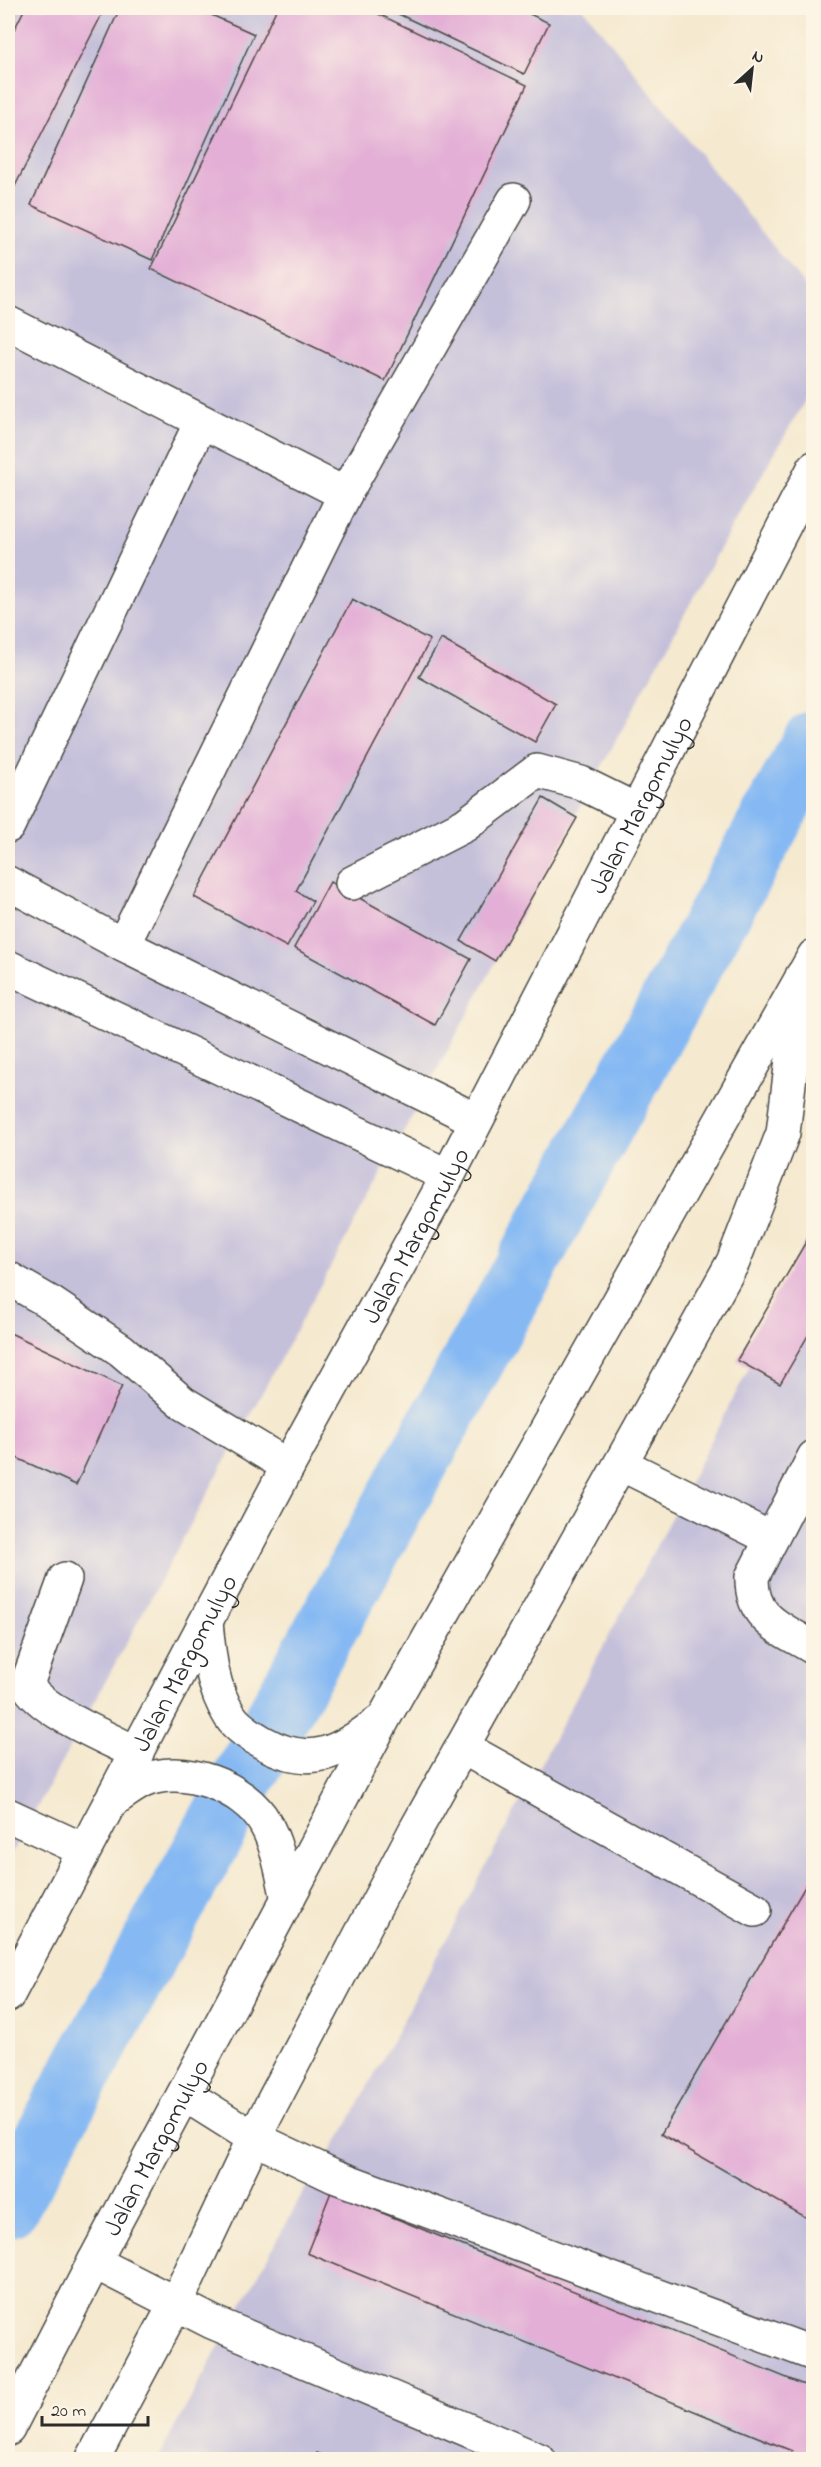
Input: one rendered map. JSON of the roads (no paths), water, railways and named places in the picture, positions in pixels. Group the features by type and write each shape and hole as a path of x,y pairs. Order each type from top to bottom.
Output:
{"main road":[{"path":"123,945 345,494 514,200"},
{"path":"8,323 345,494"},
{"path":"8,826 201,422"},
{"name":"Jalan Margomulyo","path":"140,1766 206,1623 288,1466 448,1176 813,468"},
{"path":"352,883 465,825 537,771 581,783 636,810"},
{"path":"8,883 123,945 476,1120"},
{"path":"92,2460 176,2303 254,2138 415,1831 733,1262 783,1133 808,966"},
{"name":"Jalan Margomulyo","path":"8,2429 184,2094 285,1887 384,1718 808,966"},
{"path":"8,967 448,1176"},
{"path":"8,1278 51,1303 121,1350 183,1403 288,1466"},
{"path":"813,1458 752,1577 751,1594 766,1619 813,1648"},
{"path":"621,1464 770,1538"},
{"path":"65,1579 27,1684 32,1693 140,1766 170,1776 194,1776 231,1790 250,1804 265,1823 276,1851 285,1887"},
{"path":"206,1623 210,1661 222,1701 231,1718 250,1736 279,1751 308,1756 339,1750 384,1718"},
{"path":"462,1747 755,1910"},
{"path":"8,1991 110,1802 140,1766"},
{"path":"8,1815 84,1850"},
{"path":"184,2094 254,2138 334,2176 813,2354"},
{"path":"94,2262 212,2322 539,2460"}],"waterway":[{"path":"8,2206 814,742"}]}
